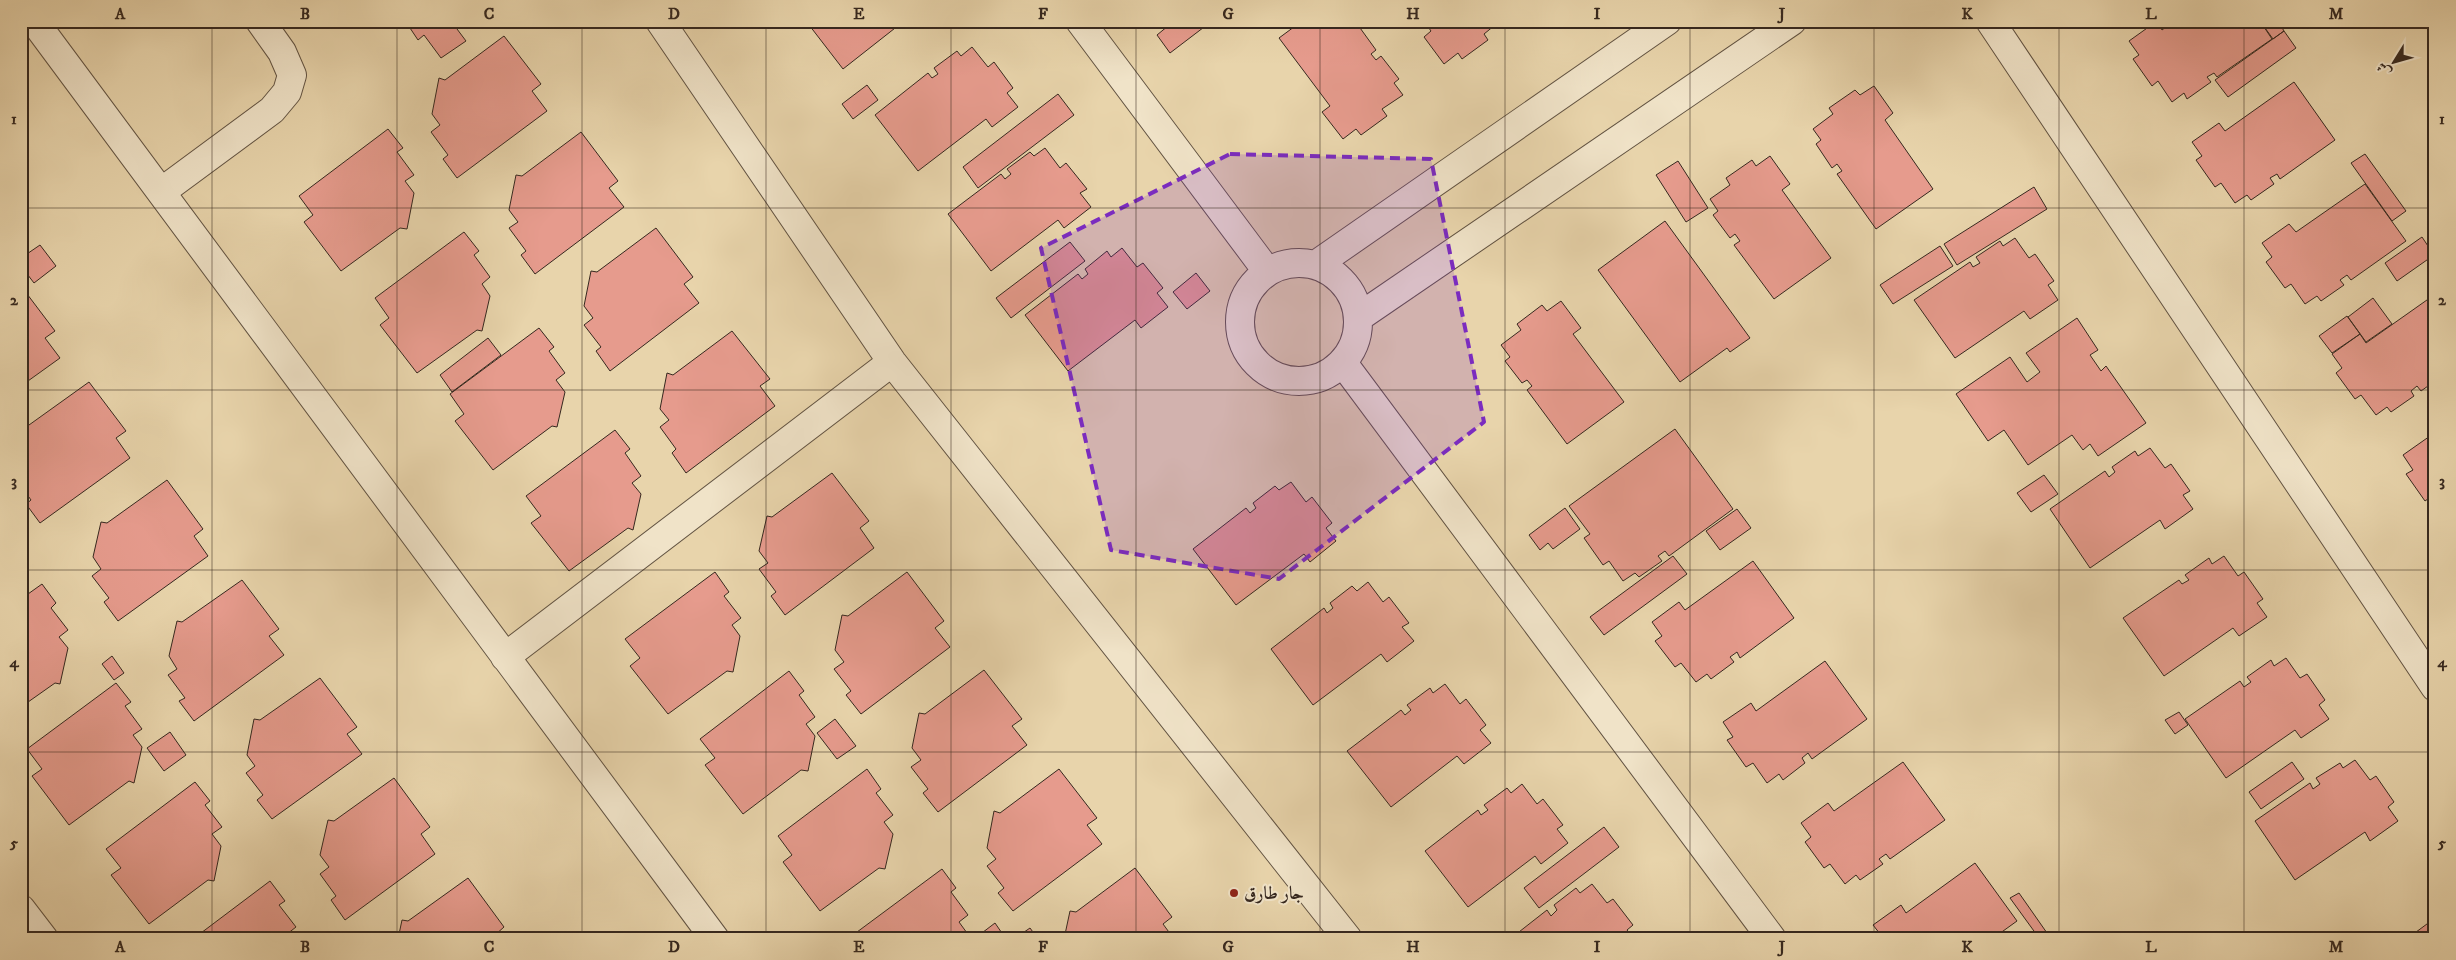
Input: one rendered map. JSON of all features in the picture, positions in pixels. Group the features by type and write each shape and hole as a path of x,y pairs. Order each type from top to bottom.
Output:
{"street":[{"path":"34,21 715,939"},
{"path":"161,192 272,110 287,92 292,75 282,52 260,21"},
{"path":"660,21 892,362 1348,939"},
{"path":"1080,21 1267,271"},
{"path":"1317,264 1667,21"},
{"path":"1359,317 1792,21"},
{"path":"1990,21 2435,687"},
{"path":"1291,262 1317,264 1337,276 1352,294 1359,317 1356,340 1343,363 1322,377 1297,382 1272,376 1252,360 1241,337 1240,312 1249,288 1267,271 1291,262"},
{"path":"505,657 892,362"},
{"path":"1343,363 1772,939"},
{"path":"21,909 44,939"}],"highlighted area":[{"path":"1230,154 1431,159 1484,422 1279,579 1111,550 1041,248"}],"building":[{"path":"395,21 467,21 457,29 466,41 441,58 424,35 418,40 406,22 399,27"},
{"path":"806,21 904,21 843,69"},
{"path":"1174,21 1212,21 1170,53 1157,35"},
{"path":"1302,21 1355,21 1376,50 1371,54 1376,60 1381,56 1399,79 1394,83 1403,95 1382,109 1387,116 1361,135 1356,129 1343,139 1322,112 1330,106 1279,38"},
{"path":"1424,21 1500,21 1484,34 1488,40 1462,59 1458,53 1444,64 1424,37 1431,31"},
{"path":"2157,21 2162,30 2174,21 2260,21 2272,39 2217,77 2214,73 2207,77 2211,82 2187,99 2184,93 2172,102 2158,81 2152,86 2133,59 2139,55 2129,41"},
{"path":"2260,21 2278,21 2284,31 2273,39"},
{"path":"2284,31 2296,48 2228,97 2215,80"},
{"path":"504,36 541,84 532,91 547,111 457,178 443,159 448,155 431,132 440,125 432,114 439,78 445,80"},
{"path":"972,47 988,67 994,62 1013,88 1007,93 1018,107 992,127 986,119 918,171 875,115 928,73 932,78 938,74 934,68 957,51 961,56"},
{"path":"2294,82 2335,140 2280,179 2277,174 2270,178 2274,184 2251,200 2247,195 2235,203 2221,183 2215,187 2196,160 2202,156 2192,142 2219,123 2225,131"},
{"path":"867,85 878,100 853,119 842,104"},
{"path":"1874,86 1893,113 1885,120 1933,189 1876,229 1837,174 1842,171 1837,164 1832,168 1816,144 1821,140 1813,129 1833,114 1829,108 1855,90 1860,95"},
{"path":"1058,94 1074,115 978,188 963,167"},
{"path":"388,129 403,148 397,152 414,175 405,181 414,193 407,229 400,228 341,271 304,222 313,215 299,196"},
{"path":"581,132 618,181 609,188 624,207 535,274 521,255 526,251 509,228 518,222 509,210 516,175 522,176"},
{"path":"1045,148 1060,168 1066,163 1087,189 1080,193 1091,207 1064,228 1058,220 991,271 948,214 1001,174 1005,179 1011,174 1007,169 1030,152 1034,156"},
{"path":"2365,154 2406,211 2392,221 2351,163"},
{"path":"1770,156 1790,184 1782,190 1831,258 1774,299 1734,245 1740,241 1735,234 1730,238 1713,215 1718,211 1710,199 1730,185 1726,178 1752,160 1756,166"},
{"path":"1678,161 1708,208 1686,222 1656,175"},
{"path":"2365,184 2406,241 2351,280 2347,275 2340,280 2344,285 2321,301 2317,296 2305,304 2291,284 2285,288 2266,262 2272,257 2262,243 2289,224 2296,232"},
{"path":"2034,187 2047,209 1957,265 1944,244"},
{"path":"1665,221 1750,338 1730,352 1727,348 1680,382 1598,270"},
{"path":"656,228 693,277 684,284 699,303 610,371 596,351 601,347 584,325 593,318 584,306 591,271 597,272"},
{"path":"464,232 479,251 474,255 490,277 482,284 490,296 482,331 477,330 417,373 380,325 389,318 375,298"},
{"path":"2422,237 2434,255 2397,281 2385,263"},
{"path":"2015,238 2029,258 2035,254 2054,281 2048,285 2058,300 2030,319 2024,311 1955,358 1914,300 1970,262 1973,267 1980,263 1976,257 2000,241 2003,246"},
{"path":"1070,242 1085,261 1011,318 996,298"},
{"path":"40,245 56,266 34,283 21,266 21,258"},
{"path":"1940,246 1953,266 1893,304 1880,285"},
{"path":"1122,248 1137,267 1143,263 1163,288 1157,293 1168,307 1141,328 1135,320 1068,371 1025,315 1078,274 1082,279 1088,274 1085,269 1107,251 1111,257"},
{"path":"1196,273 1210,291 1187,309 1173,292"},
{"path":"21,286 55,331 45,338 60,358 21,386"},
{"path":"2434,295 2435,381 2421,391 2417,386 2411,391 2414,396 2391,412 2387,407 2376,415 2361,395 2355,399 2336,373 2342,368 2332,354 2360,334 2366,343"},
{"path":"2373,298 2392,324 2366,342 2348,317"},
{"path":"1561,301 1581,328 1573,334 1624,402 1567,444 1527,390 1532,386 1527,380 1522,383 1505,361 1510,357 1501,345 1521,330 1517,324 1542,305 1547,311"},
{"path":"2347,316 2360,334 2332,353 2319,336"},
{"path":"2077,318 2098,350 2090,355 2101,371 2106,366 2146,423 2098,456 2090,444 2083,450 2072,435 2028,465 2004,430 1988,441 1956,394 2010,357 2027,382 2040,372 2026,353"},
{"path":"539,328 554,347 549,351 565,373 556,380 565,392 557,427 552,426 493,470 455,421 464,414 450,394"},
{"path":"732,331 770,379 760,386 775,406 686,473 672,453 676,449 660,427 669,420 660,409 667,373 673,375"},
{"path":"488,338 501,355 452,392 440,375"},
{"path":"89,382 126,431 116,438 130,458 40,523 26,504 31,500 21,486 21,473 24,471 21,467 23,424 29,425"},
{"path":"1675,429 1733,509 1669,556 1665,551 1658,556 1662,561 1639,577 1635,573 1623,581 1609,561 1603,565 1584,538 1590,534 1569,506"},
{"path":"615,430 630,449 625,453 641,476 632,483 641,494 633,530 628,528 569,571 531,523 541,516 526,496"},
{"path":"2430,436 2435,443 2435,501 2432,496 2425,501 2406,474 2413,470 2403,455"},
{"path":"2150,448 2165,468 2171,464 2190,491 2183,495 2193,509 2165,529 2160,520 2090,568 2050,509 2105,471 2109,477 2115,472 2112,467 2135,451 2138,456"},
{"path":"832,473 869,521 860,528 874,548 785,615 771,596 776,592 759,569 768,563 759,551 767,516 772,517"},
{"path":"2044,475 2058,494 2031,512 2017,493"},
{"path":"167,480 203,529 194,536 208,556 118,621 104,602 109,598 92,576 101,569 93,557 101,522 107,523"},
{"path":"1291,482 1306,502 1312,497 1332,523 1326,528 1336,541 1310,562 1304,554 1236,605 1193,549 1246,508 1250,513 1256,508 1253,503 1275,486 1279,490"},
{"path":"1565,508 1580,529 1553,549 1548,543 1540,550 1529,535"},
{"path":"1737,509 1751,528 1720,550 1706,531"},
{"path":"1673,556 1687,574 1604,635 1590,617"},
{"path":"2224,556 2238,576 2244,572 2263,599 2257,603 2267,617 2239,636 2233,628 2164,676 2123,618 2179,580 2182,584 2189,580 2185,575 2209,558 2212,564"},
{"path":"1753,561 1794,618 1740,658 1737,652 1730,657 1734,662 1711,679 1707,674 1696,682 1681,663 1675,667 1655,641 1662,636 1652,622 1679,602 1685,610"},
{"path":"715,572 729,592 724,596 741,618 732,625 740,636 733,672 727,671 668,714 630,666 640,658 625,639"},
{"path":"907,572 944,621 935,628 950,647 861,714 846,695 851,691 834,669 844,662 835,650 842,615 848,616"},
{"path":"242,580 279,629 269,636 284,655 194,721 179,701 185,698 168,675 177,669 169,656 177,621 182,622"},
{"path":"1368,582 1383,602 1389,597 1409,623 1402,627 1414,641 1387,662 1381,654 1313,705 1271,649 1324,608 1327,613 1333,608 1330,603 1352,586 1357,591"},
{"path":"42,584 56,603 51,608 68,630 59,637 68,648 60,684 55,683 21,707 21,599"},
{"path":"112,656 124,673 114,680 102,664"},
{"path":"2286,658 2300,678 2307,674 2325,700 2319,705 2329,719 2301,738 2295,730 2226,778 2185,719 2240,681 2244,687 2251,682 2247,677 2271,660 2274,666"},
{"path":"1825,661 1867,719 1812,759 1808,753 1802,758 1805,763 1783,780 1779,774 1767,783 1753,763 1746,767 1727,740 1733,737 1723,722 1751,703 1756,711"},
{"path":"984,670 1022,719 1012,726 1027,745 938,812 923,793 928,789 911,767 921,760 912,748 919,713 925,714"},
{"path":"789,671 804,691 799,695 815,717 806,724 815,736 808,771 801,770 743,814 705,765 715,758 700,739"},
{"path":"320,678 357,727 347,734 362,754 272,819 257,800 263,795 246,773 255,766 247,755 254,719 260,720"},
{"path":"116,683 131,702 125,706 142,729 133,735 142,747 134,783 129,781 69,825 32,776 42,769 27,749"},
{"path":"1445,684 1460,704 1466,699 1486,725 1480,730 1491,743 1464,764 1457,756 1391,807 1347,751 1401,710 1405,715 1411,710 1407,705 1430,688 1433,693"},
{"path":"2179,712 2188,725 2175,734 2165,720"},
{"path":"835,719 856,746 837,759 817,733"},
{"path":"170,732 186,755 164,771 147,748"},
{"path":"2355,760 2370,780 2376,776 2394,802 2388,807 2398,821 2370,841 2365,832 2295,880 2255,821 2310,783 2313,789 2320,784 2316,778 2340,763 2343,768"},
{"path":"1903,762 1945,820 1890,859 1886,854 1879,859 1883,864 1860,880 1856,875 1845,884 1830,864 1824,868 1805,842 1811,837 1801,823 1828,803 1834,811"},
{"path":"2292,762 2304,779 2261,809 2249,792"},
{"path":"867,769 881,789 876,793 893,815 884,822 893,834 885,869 879,868 820,911 783,862 792,855 778,836"},
{"path":"1059,769 1097,818 1087,825 1102,844 1013,911 998,893 1004,888 987,866 996,859 987,848 994,811 1000,813"},
{"path":"394,778 430,827 421,834 435,854 345,920 331,900 336,896 320,874 329,867 320,855 328,820 334,821"},
{"path":"195,782 210,801 205,805 222,827 212,834 221,846 214,881 208,880 149,924 111,875 121,868 106,849"},
{"path":"1522,784 1537,804 1543,799 1563,825 1557,829 1568,843 1541,864 1535,856 1468,907 1425,851 1478,810 1481,815 1488,810 1484,805 1507,788 1511,793"},
{"path":"1604,827 1619,847 1539,908 1524,888"},
{"path":"1975,863 2017,921 1992,939 1884,939 1873,925 1901,905 1906,913"},
{"path":"1135,868 1172,917 1163,924 1174,939 1064,939 1070,911 1076,912"},
{"path":"942,869 956,888 951,892 968,915 959,922 967,933 966,939 855,939 853,935"},
{"path":"468,878 504,927 495,935 498,939 398,939 402,920 408,921"},
{"path":"270,881 285,901 279,905 296,927 287,934 291,939 193,939"},
{"path":"1592,884 1607,903 1613,899 1633,925 1627,930 1634,939 1510,939 1547,910 1551,916 1557,910 1554,905 1576,888 1580,893"},
{"path":"2019,893 2047,933 2039,938 2010,898"},
{"path":"2435,918 2435,939 2408,938"},
{"path":"995,923 1006,939 974,939"},
{"path":"1030,928 1038,939 1014,939"}],"place":[{"name":"جار طارق","path":"1234,893"}]}
